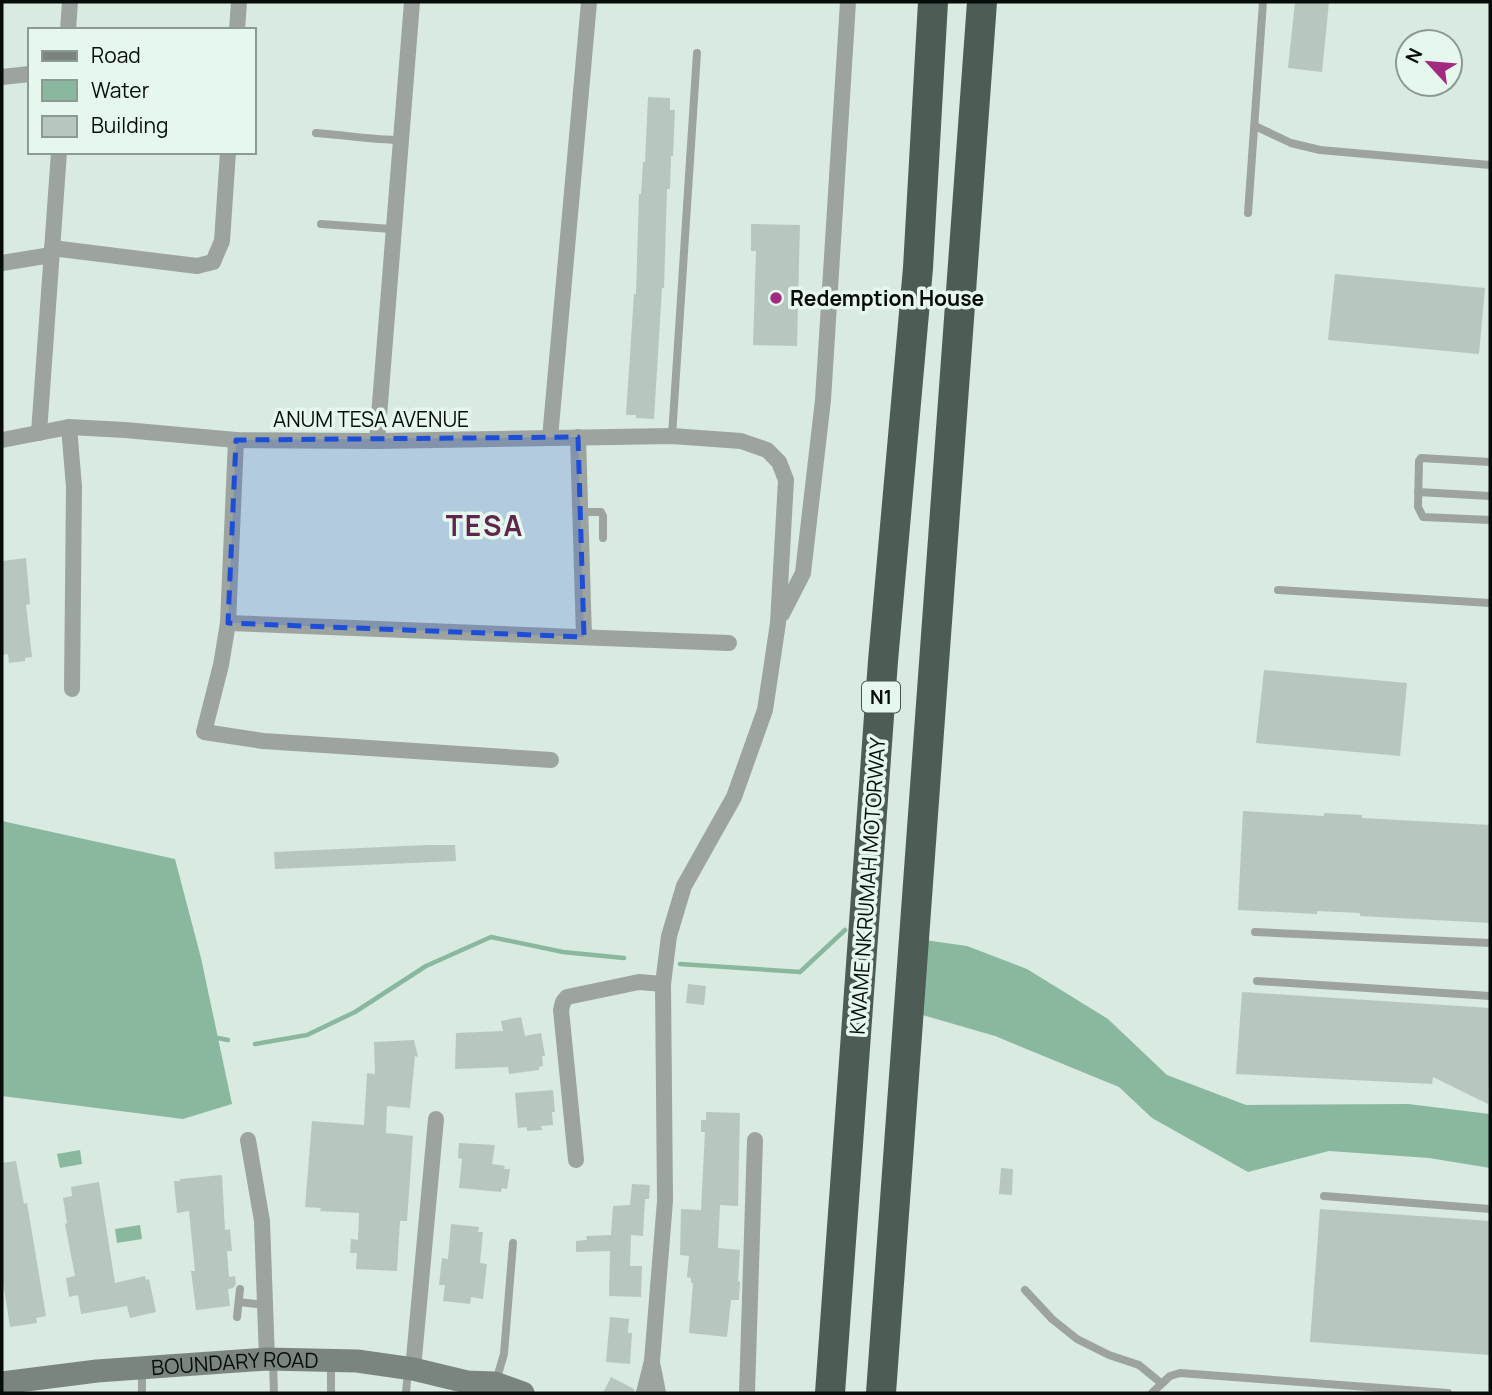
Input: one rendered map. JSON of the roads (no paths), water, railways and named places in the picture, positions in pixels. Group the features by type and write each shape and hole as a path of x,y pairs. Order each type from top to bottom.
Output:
{"highway":[{"name":"KWAME NKRUMAH MOTORWAY","path":"831,1393 883,661 918,268 933,2"},
{"name":"N1","path":"881,1393 982,2"}],"main road":[{"name":"BOUNDARY ROAD","path":"2,1383 97,1371 270,1359 331,1360 411,1368 482,1386 523,1393"}],"street":[{"path":"68,28 70,2"},
{"path":"237,28 239,2"},
{"path":"377,441 412,2"},
{"path":"550,438 589,2"},
{"path":"644,1393 652,1361 665,1201 663,984 669,936 684,886 734,797 765,710 778,623 803,573 823,401 848,2"},
{"path":"2,77 28,74"},
{"path":"39,433 59,154"},
{"path":"2,263 51,252 197,266 213,262 222,241 228,154"},
{"path":"69,428 75,549 72,689"},
{"name":"ANUM TESA AVENUE","path":"2,440 69,428 236,440 377,441 672,436 741,441 766,450 779,462 786,480 778,623"},
{"path":"578,438 584,637"},
{"path":"236,440 228,623 204,732 263,741 551,760"},
{"path":"228,623 729,643"},
{"path":"576,1160 561,1010 563,1002 567,997 639,982 663,984"},
{"path":"411,1368 436,1119"},
{"path":"248,1140 262,1221 270,1359"},
{"path":"747,1393 755,1140"},
{"path":"652,1361 658,1393"}],"lane":[{"path":"1248,214 1263,2"},
{"path":"672,436 697,53"},
{"path":"1255,126 1291,143 1320,150 1490,166"},
{"path":"317,133 360,136 372,140 402,140"},
{"path":"321,224 392,229"},
{"path":"1490,462 1421,458 1418,492 1418,507 1423,517 1490,520"},
{"path":"1418,492 1490,496"},
{"path":"581,512 601,512 603,538"},
{"path":"1278,590 1490,603"},
{"path":"1255,932 1490,943"},
{"path":"1257,981 1490,996"},
{"path":"1324,1196 1490,1209"},
{"path":"482,1386 504,1354 513,1243"},
{"path":"237,1317 240,1289"},
{"path":"1025,1290 1052,1319 1077,1339 1109,1355 1139,1365 1161,1383"},
{"path":"239,1302 265,1305"},
{"path":"270,1359 274,1393"},
{"path":"331,1360 331,1393"},
{"path":"406,1393 411,1368"},
{"path":"142,1369 142,1393"},
{"path":"1152,1393 1170,1376 1180,1373 1448,1393"}],"water":[{"path":"2,821 175,859 201,958 232,1104 183,1119 2,1096"},
{"path":"925,940 967,946 1027,969 1108,1019 1167,1075 1246,1105 1408,1104 1490,1114 1490,1168 1429,1158 1329,1151 1248,1172 1152,1118 1119,1087 995,1036 919,1014"},
{"path":"80,1150 82,1164 60,1168 57,1154"},
{"path":"140,1225 142,1239 117,1243 115,1229"}],"waterway":[{"path":"680,964 800,972 845,930"},
{"path":"255,1044 307,1035 355,1012 426,966 491,937 563,952 624,958"},
{"path":"218,1038 228,1040"}],"place":[{"name":"Redemption House","path":"776,298"}],"district":[{"name":"TESA","path":"485,525"}]}
